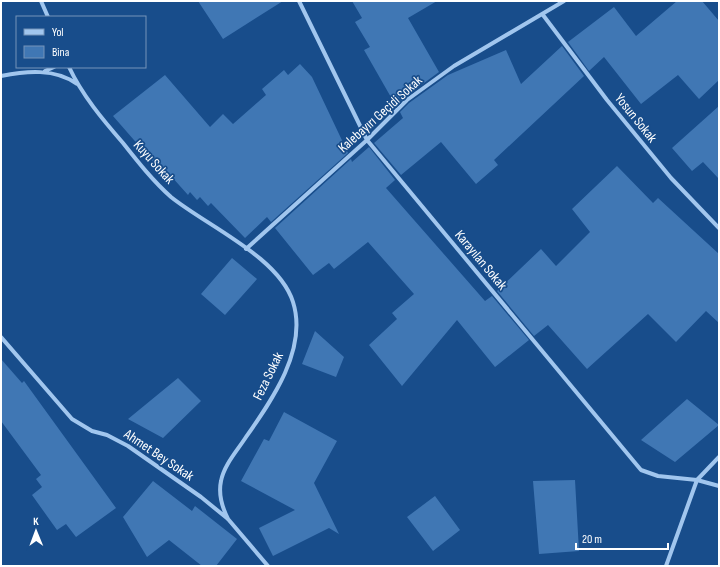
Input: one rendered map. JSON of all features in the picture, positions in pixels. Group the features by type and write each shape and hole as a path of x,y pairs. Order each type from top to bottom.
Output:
{"street":[{"path":"41,1 48,16"},
{"name":"Karayılan Sokak","path":"299,1 367,140 641,470 658,476 697,480 719,486"},
{"name":"Kalebayırı Geçidi Sokak","path":"246,249 367,140 407,100 454,66 543,15 564,1"},
{"name":"Yosun Sokak","path":"543,15 607,100 656,160 719,228"},
{"path":"1,76 49,70 52,68"},
{"name":"Kuyu Sokak","path":"70,68 80,87 113,132 152,178 171,197 246,249"},
{"path":"36,71 61,75 80,87"},
{"name":"Feza Sokak","path":"228,519 222,505 220,494 223,475 227,465 253,428 284,374 292,354 296,334 295,311 286,286 277,274 246,249"},
{"name":"Ahmet Bey Sokak","path":"1,337 63,412 72,419 92,430 107,435 128,446 201,497 228,519 268,566"},
{"path":"666,566 697,480 719,457"}],"building":[{"path":"198,1 283,1 223,39"},
{"path":"352,1 437,1 408,18 439,72 405,97 396,106 364,50 370,47 355,22 362,18"},
{"path":"677,1 702,1 719,21 719,80 699,99 678,75 641,104 604,57 589,71 568,42 614,7 636,36"},
{"path":"562,46 584,76 494,160 498,165 476,184 441,142 401,175 374,143 403,118 400,112 409,103 448,75 506,50 521,84"},
{"path":"300,64 312,77 348,153 271,222 267,217 245,238 211,203 208,206 200,197 197,200 190,192 188,195 171,176 168,179 113,116 165,75 210,127 223,114 233,124 266,95 262,89 284,70 288,75"},
{"path":"719,106 719,179 703,162 692,171 672,148"},
{"path":"369,147 395,180 386,188 485,301 492,296 529,340 495,367 457,320 402,386 369,345 397,319 392,313 414,294 368,242 334,269 329,263 313,275 275,228 351,159 352,162"},
{"path":"617,166 653,203 658,198 719,254 719,323 706,311 676,342 648,314 587,369 548,325 534,336 497,291 541,249 556,266 590,232 572,209"},
{"path":"232,258 257,279 225,315 201,294"},
{"path":"315,331 344,357 336,377 302,364"},
{"path":"1,359 22,383 24,381 116,508 76,537 66,524 57,530 32,495 42,487 36,479 41,475 1,421"},
{"path":"178,378 201,401 163,438 128,419"},
{"path":"687,399 719,425 675,462 641,440"},
{"path":"284,412 337,441 314,483 339,534 329,528 273,556 259,528 295,510 241,481 264,439 269,441"},
{"path":"575,480 579,551 539,554 533,481"},
{"path":"153,481 192,511 195,506 237,539 216,566 202,566 169,540 147,557 123,517"},
{"path":"435,496 460,530 433,551 407,517"}]}
